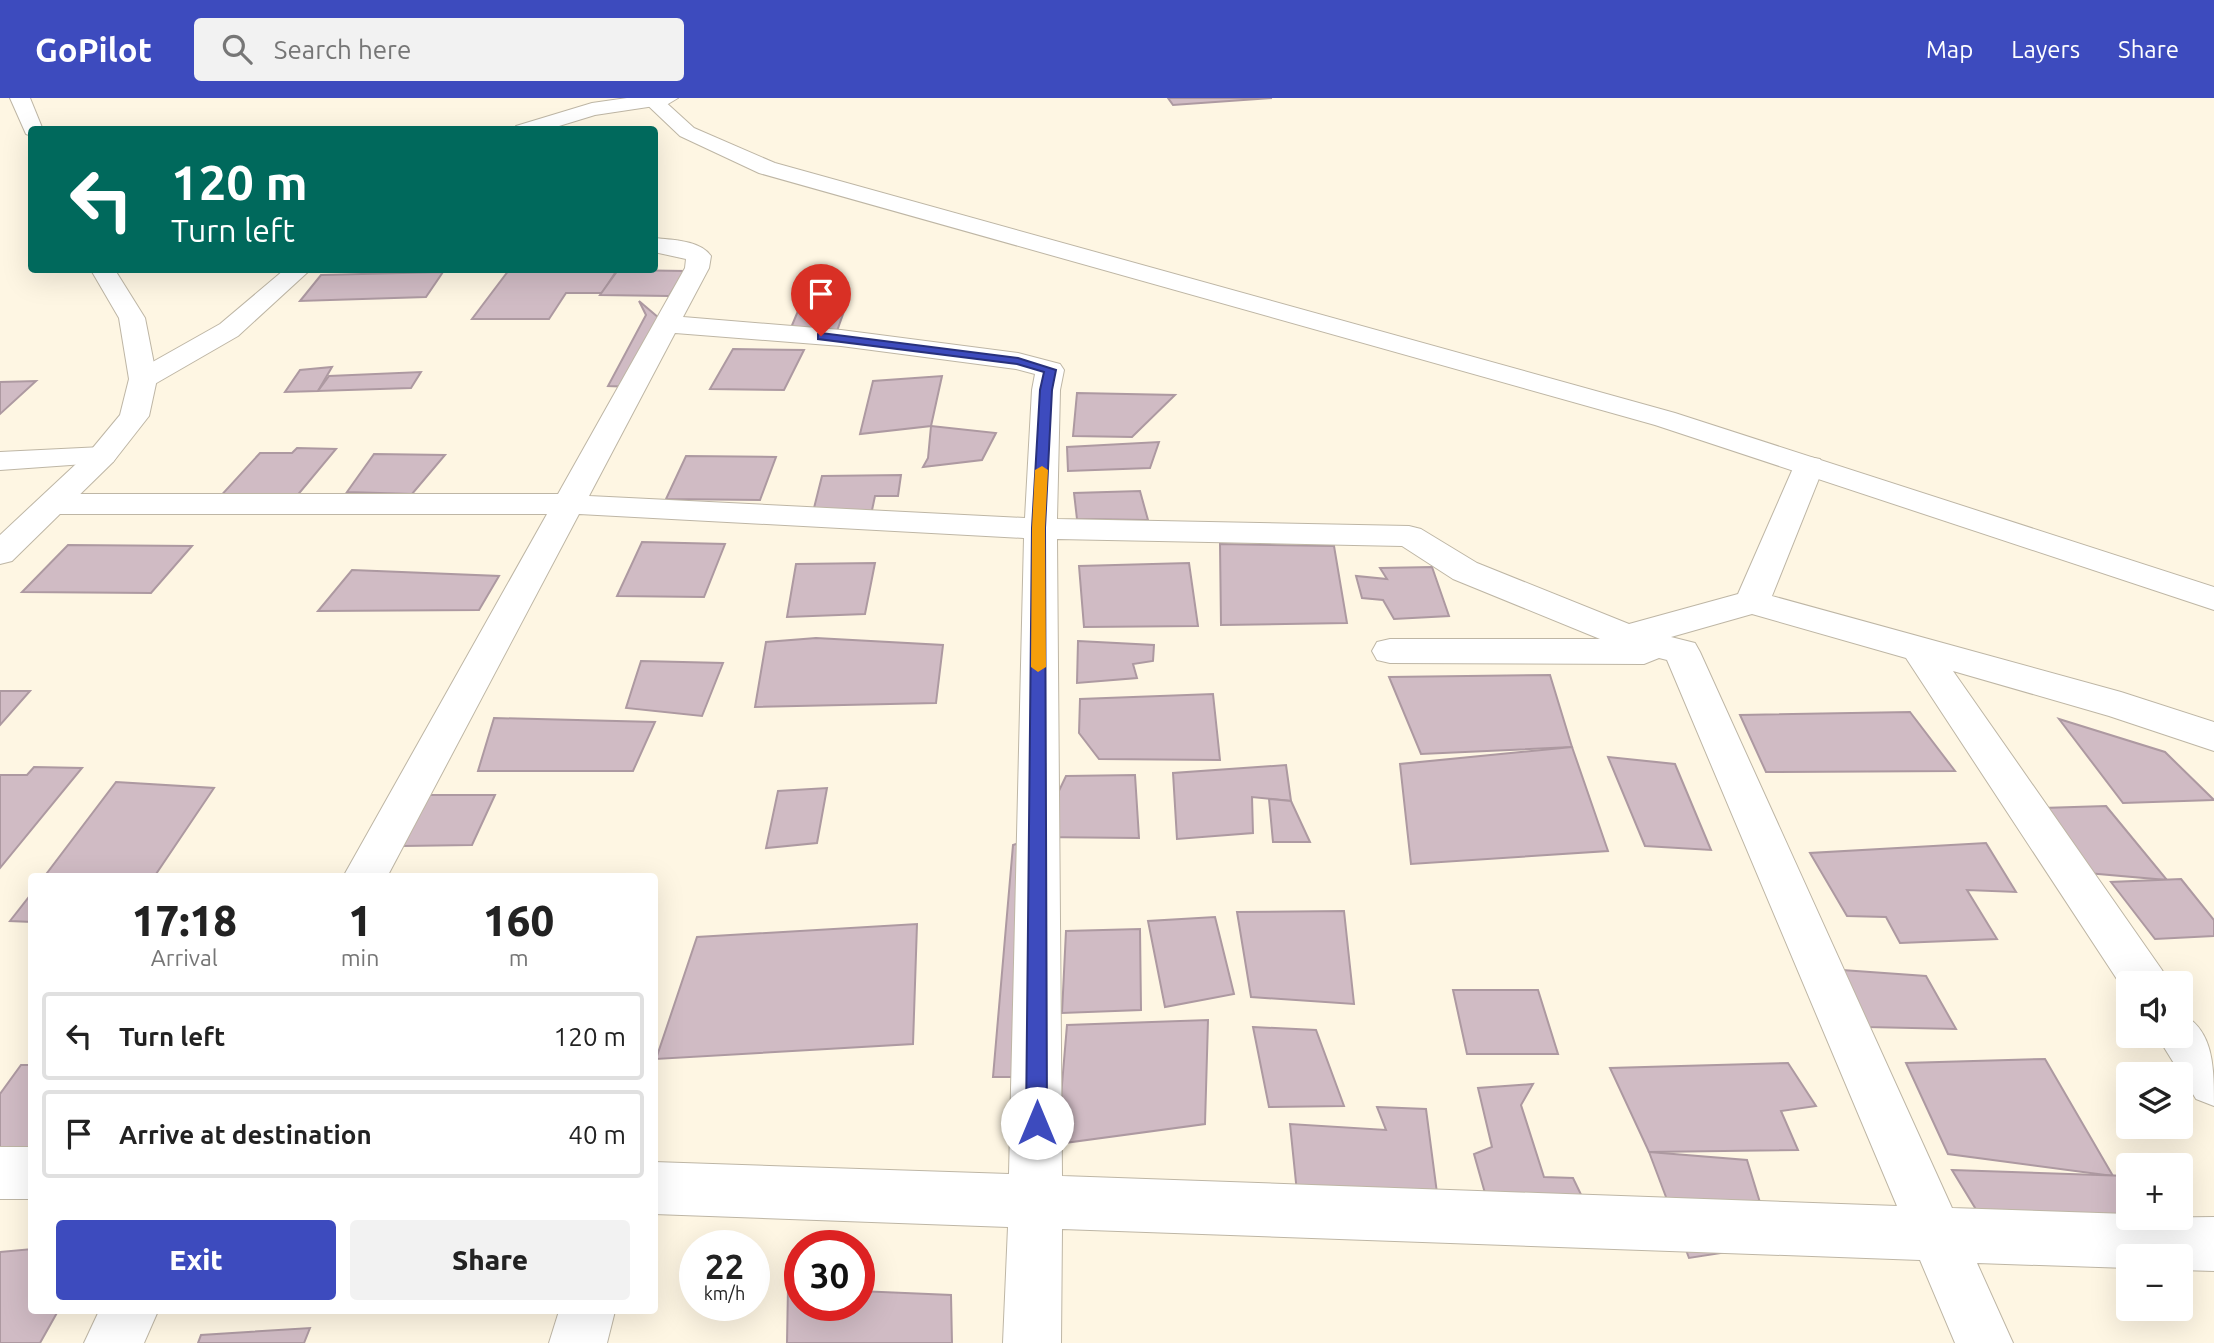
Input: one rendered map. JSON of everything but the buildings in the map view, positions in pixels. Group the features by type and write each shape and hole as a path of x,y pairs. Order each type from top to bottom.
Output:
{"street":[{"path":"20,98 31,126"},
{"path":"536,126 592,109 657,99 687,132 767,168 1665,419 2214,599"},
{"path":"367,873 698,268 699,256 683,249 658,246"},
{"path":"0,554 102,456 134,416 143,379 132,318 105,273"},
{"path":"143,379 229,330 295,273"},
{"path":"666,324 841,338 1018,361 1050,370 1046,390 1038,528 1037,1201 1032,1343"},
{"path":"0,461 102,456"},
{"path":"1752,602 1810,466"},
{"path":"53,504 568,504 1038,528 1409,536 1465,571 1627,637 1682,652"},
{"path":"1627,637 1752,602 1919,648 2197,731 2214,764"},
{"path":"1919,648 2137,971"},
{"path":"1390,651 1682,652"},
{"path":"1682,652 1984,1343"},
{"path":"2190,1048 2214,1083"},
{"path":"0,1173 28,1173"},
{"path":"658,1188 2214,1244"},
{"path":"113,1343 128,1314"},
{"path":"578,1343 586,1314"}],"slow traffic":[{"path":"1038,667 1038,528 1042,470"}],"route":[{"path":"821,336 1018,361 1050,370 1046,390 1038,528 1037,1123"}]}
